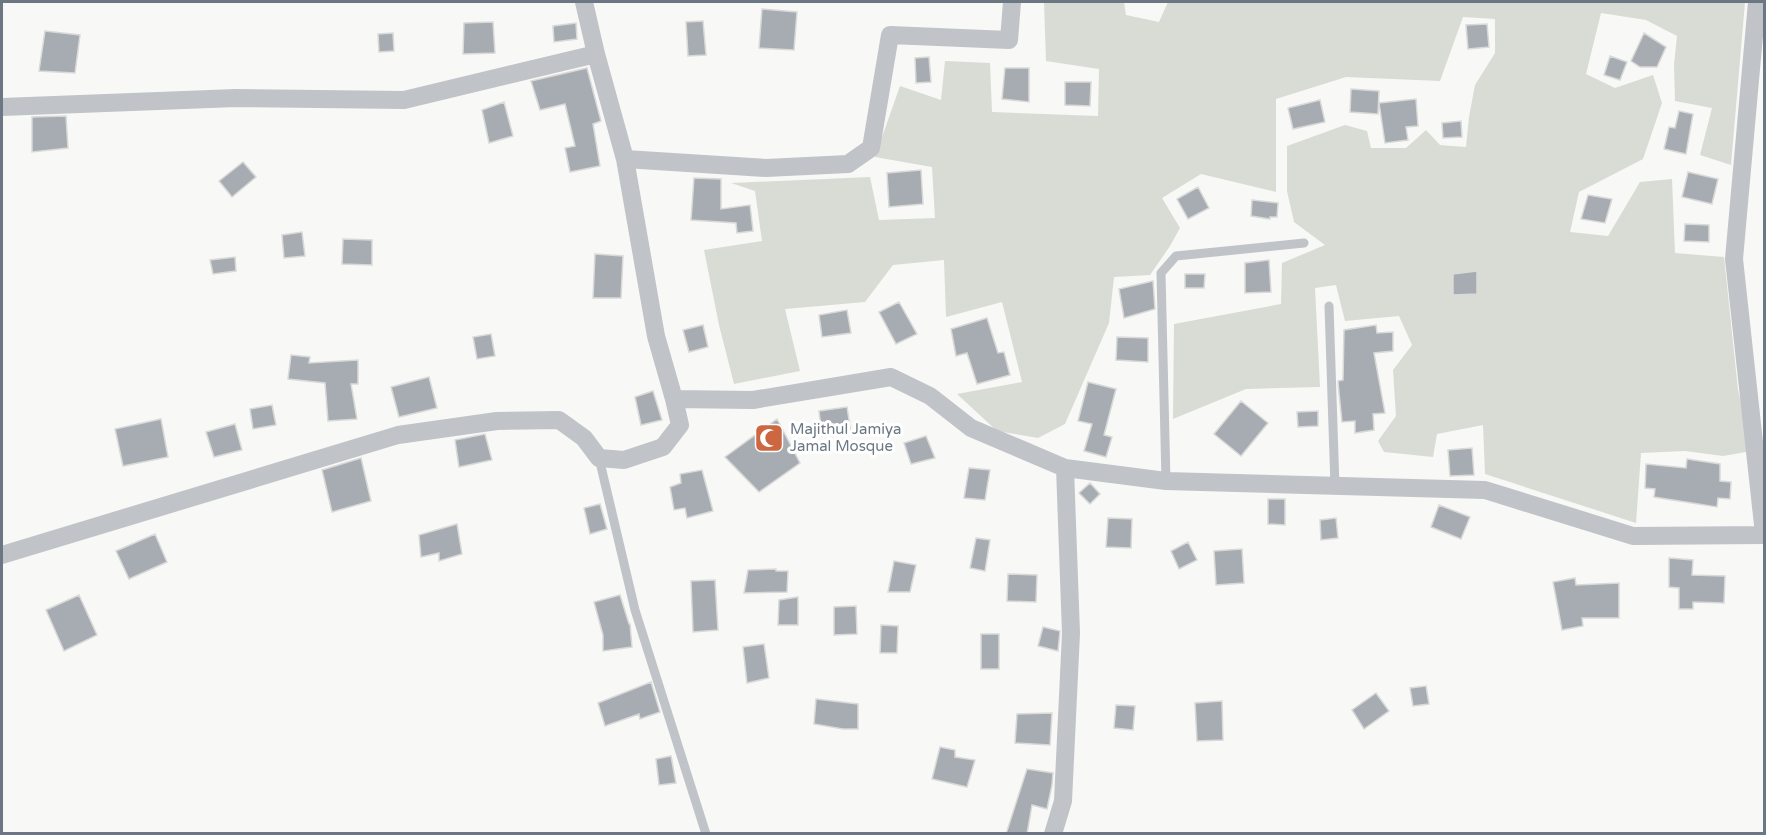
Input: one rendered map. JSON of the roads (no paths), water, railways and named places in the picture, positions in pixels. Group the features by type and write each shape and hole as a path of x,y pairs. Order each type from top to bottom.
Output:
{"street":[{"path":"2,555 398,435 497,421 559,420 584,438 599,458 624,460 663,447 680,425 656,336 625,159 584,2"},
{"path":"625,159 766,168 848,164 871,148 890,35 1009,39 1012,2"},
{"path":"674,399 753,400 891,377 930,396 971,428 1065,468 1166,481 1485,490 1633,536 1764,535 1734,259 1757,2"},
{"path":"2,107 236,98 404,100 596,54"},
{"path":"1053,834 1063,801 1071,633 1065,468"}],"lane":[{"path":"1166,481 1161,273 1176,256 1304,243"},
{"path":"1329,306 1335,487"},
{"path":"599,458 635,610 706,834"}],"place":[{"name":"Majithul Jamiya Jamal Mosque","path":"769,438"}]}
